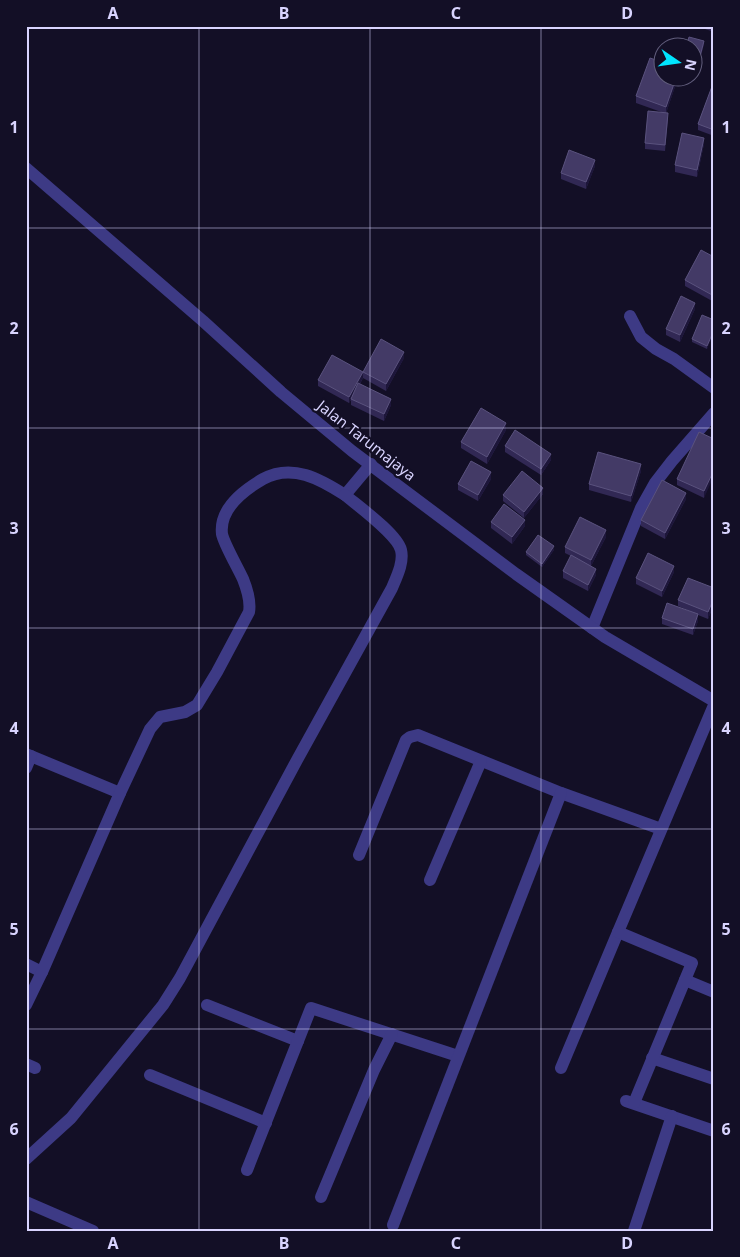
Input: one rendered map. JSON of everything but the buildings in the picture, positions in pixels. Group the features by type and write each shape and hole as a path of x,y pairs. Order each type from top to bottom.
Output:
{"street":[{"name":"Jalan Tarumajaya","path":"26,168 203,321 281,392 371,464 516,574 592,628 714,701"},
{"path":"630,316 641,337 714,388"},
{"path":"592,628 655,482 714,413"},
{"path":"345,495 371,464"},
{"path":"26,1005 150,729 160,717 185,712 197,704 217,672 249,612 251,605 245,583 222,535 222,524 226,510 254,484 268,476 284,472 296,472 326,483 345,495 387,530 399,544 402,552 400,568 392,588 373,619 180,978 163,1004 71,1118 26,1159"},
{"path":"561,1068 714,705"},
{"path":"359,855 406,740 418,735 562,793 661,829"},
{"path":"28,759 120,793"},
{"path":"430,880 481,761"},
{"path":"393,1225 562,793"},
{"path":"618,932 692,963 652,1058 630,1102 714,1131"},
{"path":"26,964 42,972"},
{"path":"685,980 714,992"},
{"path":"207,1005 298,1041"},
{"path":"248,1170 311,1008 458,1056"},
{"path":"321,1197 374,1070 392,1034"},
{"path":"652,1058 714,1079"},
{"path":"150,1074 266,1123"},
{"path":"634,1231 672,1116"},
{"path":"26,1202 93,1231"}]}
